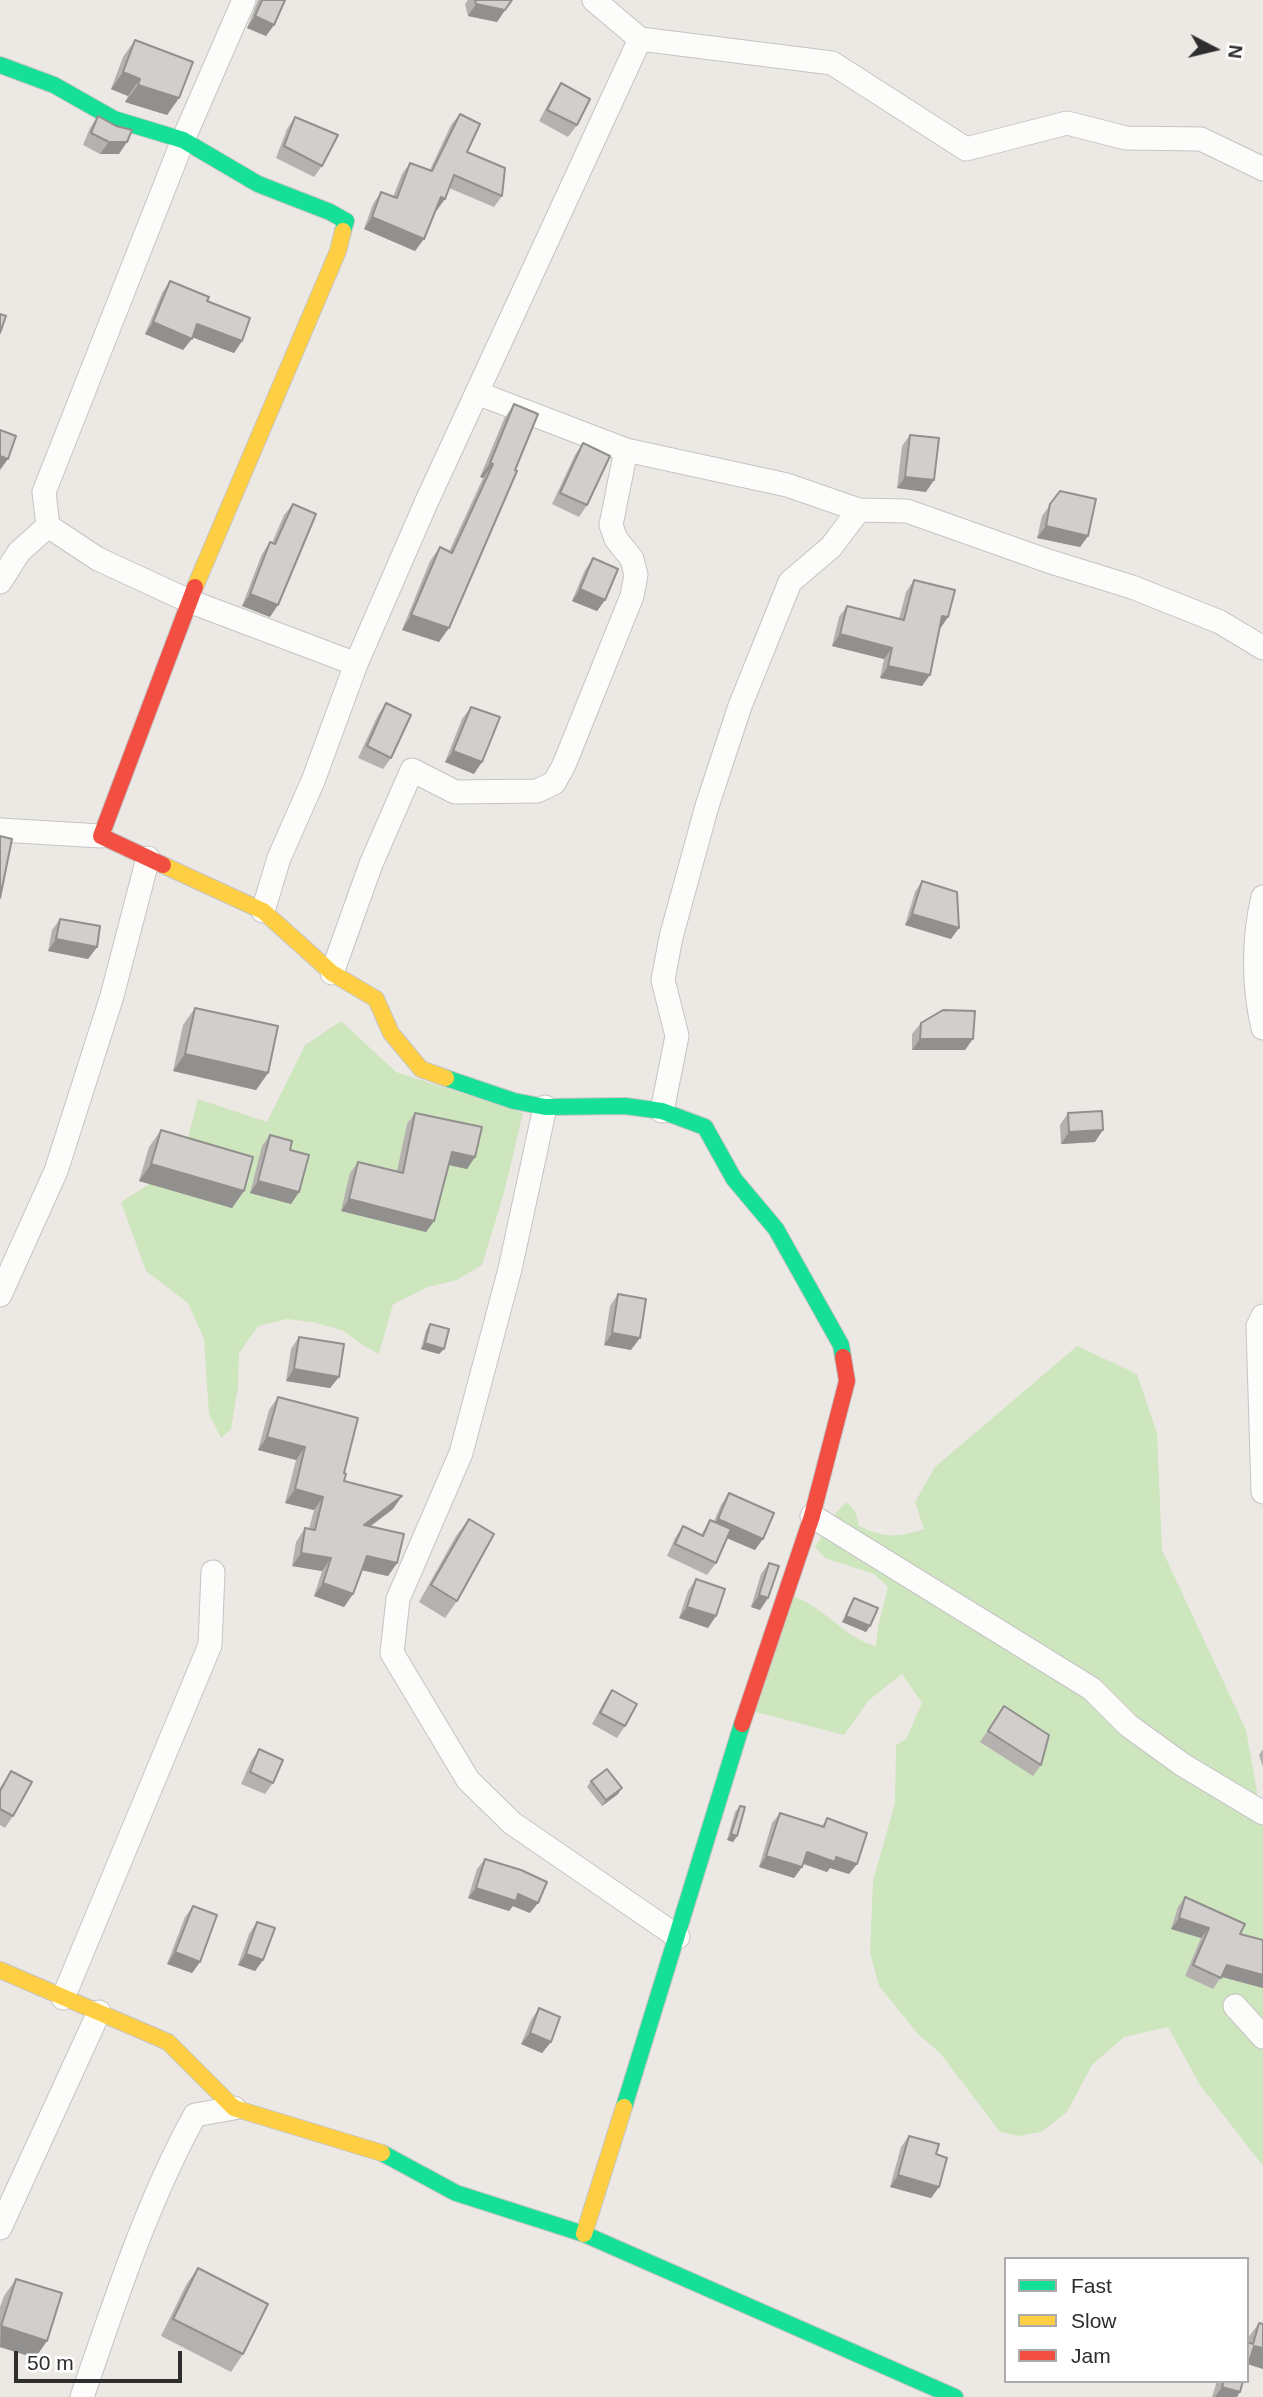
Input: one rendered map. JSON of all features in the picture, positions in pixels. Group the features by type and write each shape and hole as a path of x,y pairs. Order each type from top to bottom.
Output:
{"street":[{"path":"244,0 183,140 44,492 48,526 98,559 189,601 356,664"},
{"path":"594,0 640,39 832,63 966,149 1068,123 1126,138 1201,139 1263,169"},
{"path":"263,911 279,858 313,781 356,664 640,39"},
{"path":"0,65 54,85 114,118 183,140 258,184 346,221 338,251 189,601 101,836"},
{"path":"477,393 626,450 787,485 859,510 907,512 1132,587 1220,622 1263,648"},
{"path":"332,974 370,864 412,770 455,792 537,791 554,783 564,765 632,596 636,575 632,559 616,539 611,524 626,450"},
{"path":"662,1111 677,1036 663,980 671,937 740,706 790,582 831,547 859,510"},
{"path":"0,582 19,552 48,526"},
{"path":"0,830 101,836 263,911 332,974 376,999 391,1034 421,1069 502,1097 545,1107 625,1106 662,1111 705,1128 734,1179 776,1230 841,1345 847,1381 812,1516 743,1719 678,1937 584,2234"},
{"path":"0,1294 56,1171 112,996 148,858"},
{"path":"1263,897 1257,923 1257,982 1263,1028"},
{"path":"545,1107 510,1269 461,1453 398,1599 392,1653 468,1780 512,1823 678,1937"},
{"path":"1263,1316 1258,1326 1263,1492"},
{"path":"812,1516 1091,1689 1129,1726 1183,1765 1263,1813"},
{"path":"63,1998 210,1645 213,1572"},
{"path":"0,1970 168,2042 234,2108"},
{"path":"1235,2006 1263,2037"},
{"path":"0,2228 99,2012"},
{"path":"82,2397 145,2221 170,2160 195,2115 234,2108 385,2154 456,2193 584,2234 955,2397"}],"green space":[{"path":"341,1021 396,1072 523,1113 504,1193 482,1265 457,1280 428,1287 393,1304 379,1354 342,1330 312,1322 287,1319 258,1326 239,1353 238,1387 231,1429 221,1438 209,1414 204,1339 188,1303 146,1271 121,1202 183,1157 198,1099 267,1122 305,1045"},
{"path":"1077,1346 1137,1374 1157,1433 1162,1550 1246,1730 1263,1826 1263,2166 1200,2085 1168,2027 1124,2037 1092,2065 1067,2112 1041,2132 1019,2136 1000,2132 940,2053 918,2034 879,1986 870,1953 873,1881 895,1803 896,1745 906,1739 922,1703 902,1674 869,1700 844,1735 752,1711 789,1595 812,1606 853,1636 876,1646 888,1587 874,1574 825,1558 815,1547 842,1506 847,1502 856,1513 859,1526 876,1533 898,1535 924,1529 915,1502 935,1467"}],"building":[{"path":"262,0 285,0 274,25 255,16"},
{"path":"475,0 512,0 505,10 476,4"},
{"path":"135,40 193,62 179,98 138,85 140,79 123,72"},
{"path":"561,83 590,99 577,125 547,110"},
{"path":"460,114 480,124 467,152 505,168 502,196 454,175 445,199 441,197 424,239 372,217 381,192 397,198 410,163 432,171"},
{"path":"98,116 116,126 132,130 127,142 109,142 91,133"},
{"path":"295,117 338,135 322,166 284,146"},
{"path":"170,281 209,297 207,301 250,318 242,341 197,324 192,339 153,322"},
{"path":"0,314 6,316 0,333"},
{"path":"514,404 538,414 515,470 517,471 449,628 411,615 440,547 452,553 493,464 490,463"},
{"path":"0,430 16,436 8,459 0,456"},
{"path":"910,435 939,438 934,480 905,477"},
{"path":"583,443 610,456 587,505 560,493"},
{"path":"1060,491 1096,499 1088,536 1046,526 1050,504"},
{"path":"293,504 316,514 278,605 250,594 270,542 275,544"},
{"path":"593,558 618,569 605,600 580,589"},
{"path":"914,580 955,590 948,617 942,616 930,675 888,666 892,648 840,634 847,606 904,620"},
{"path":"386,703 411,715 391,758 367,746"},
{"path":"471,707 500,717 482,762 453,751"},
{"path":"0,836 12,839 0,898"},
{"path":"922,881 957,892 959,928 912,914"},
{"path":"60,919 100,926 97,947 56,939"},
{"path":"195,1008 278,1026 268,1073 185,1054"},
{"path":"943,1010 975,1011 973,1039 920,1039 921,1023"},
{"path":"1102,1111 1103,1130 1069,1132 1068,1113"},
{"path":"415,1113 482,1127 475,1157 452,1152 434,1221 349,1199 358,1162 403,1173"},
{"path":"161,1130 253,1157 244,1191 151,1164"},
{"path":"270,1135 292,1141 290,1150 309,1155 299,1192 258,1181"},
{"path":"618,1294 646,1299 640,1338 612,1333"},
{"path":"430,1324 449,1329 444,1349 425,1343"},
{"path":"299,1337 344,1344 339,1377 294,1369"},
{"path":"278,1397 358,1418 344,1481 402,1496 364,1525 404,1534 397,1563 367,1556 353,1594 323,1583 331,1558 301,1553 305,1528 315,1530 323,1497 295,1489 305,1447 267,1437"},
{"path":"729,1493 774,1513 763,1539 718,1519"},
{"path":"469,1519 494,1534 457,1601 431,1585"},
{"path":"710,1520 731,1529 716,1563 675,1544 683,1526 703,1536"},
{"path":"769,1563 779,1566 768,1598 759,1595"},
{"path":"696,1579 725,1589 716,1616 687,1607"},
{"path":"854,1598 878,1608 870,1626 846,1616"},
{"path":"612,1690 637,1704 625,1726 600,1713"},
{"path":"1004,1706 1049,1735 1041,1765 988,1731"},
{"path":"259,1749 283,1760 273,1783 250,1772"},
{"path":"607,1769 622,1788 606,1800 591,1781"},
{"path":"11,1771 32,1782 13,1816 0,1809 0,1791"},
{"path":"740,1806 745,1807 737,1836 731,1834"},
{"path":"780,1813 824,1827 827,1818 867,1833 857,1864 836,1857 835,1862 807,1852 802,1867 766,1856"},
{"path":"485,1859 521,1870 547,1882 538,1903 518,1894 516,1901 476,1888"},
{"path":"1185,1897 1245,1924 1240,1934 1263,1940 1263,1975 1227,1965 1221,1978 1193,1965 1209,1928 1179,1918"},
{"path":"193,1906 217,1915 200,1962 175,1952"},
{"path":"257,1922 275,1928 263,1960 246,1954"},
{"path":"539,2008 560,2017 551,2042 530,2033"},
{"path":"909,2136 939,2144 936,2154 947,2158 939,2187 898,2175"},
{"path":"198,2268 268,2304 243,2354 173,2319"},
{"path":"16,2279 62,2293 47,2341 1,2326"},
{"path":"1259,2323 1263,2324 1263,2348 1254,2346 1249,2362 1249,2343 1253,2344"},
{"path":"1223,2383 1242,2383 1240,2392 1222,2387"}],"traffic: fast":[{"path":"0,65 54,85 114,119 183,140 258,184 346,221 343,231"},
{"path":"446,1078 514,1101 545,1107 625,1106 662,1111 705,1127 734,1179 776,1229 841,1345 843,1357"},
{"path":"624,2107 742,1724"},
{"path":"382,2153 456,2193 584,2234 955,2397"}],"traffic: slow":[{"path":"195,587 338,251 343,231"},
{"path":"163,865 263,911 332,973 376,999 391,1033 421,1069 446,1078"},
{"path":"0,1970 168,2042 234,2108 382,2153"},
{"path":"584,2234 624,2107"}],"traffic: jam":[{"path":"163,865 101,836 195,587"},
{"path":"742,1724 812,1516 847,1381 843,1357"}]}
